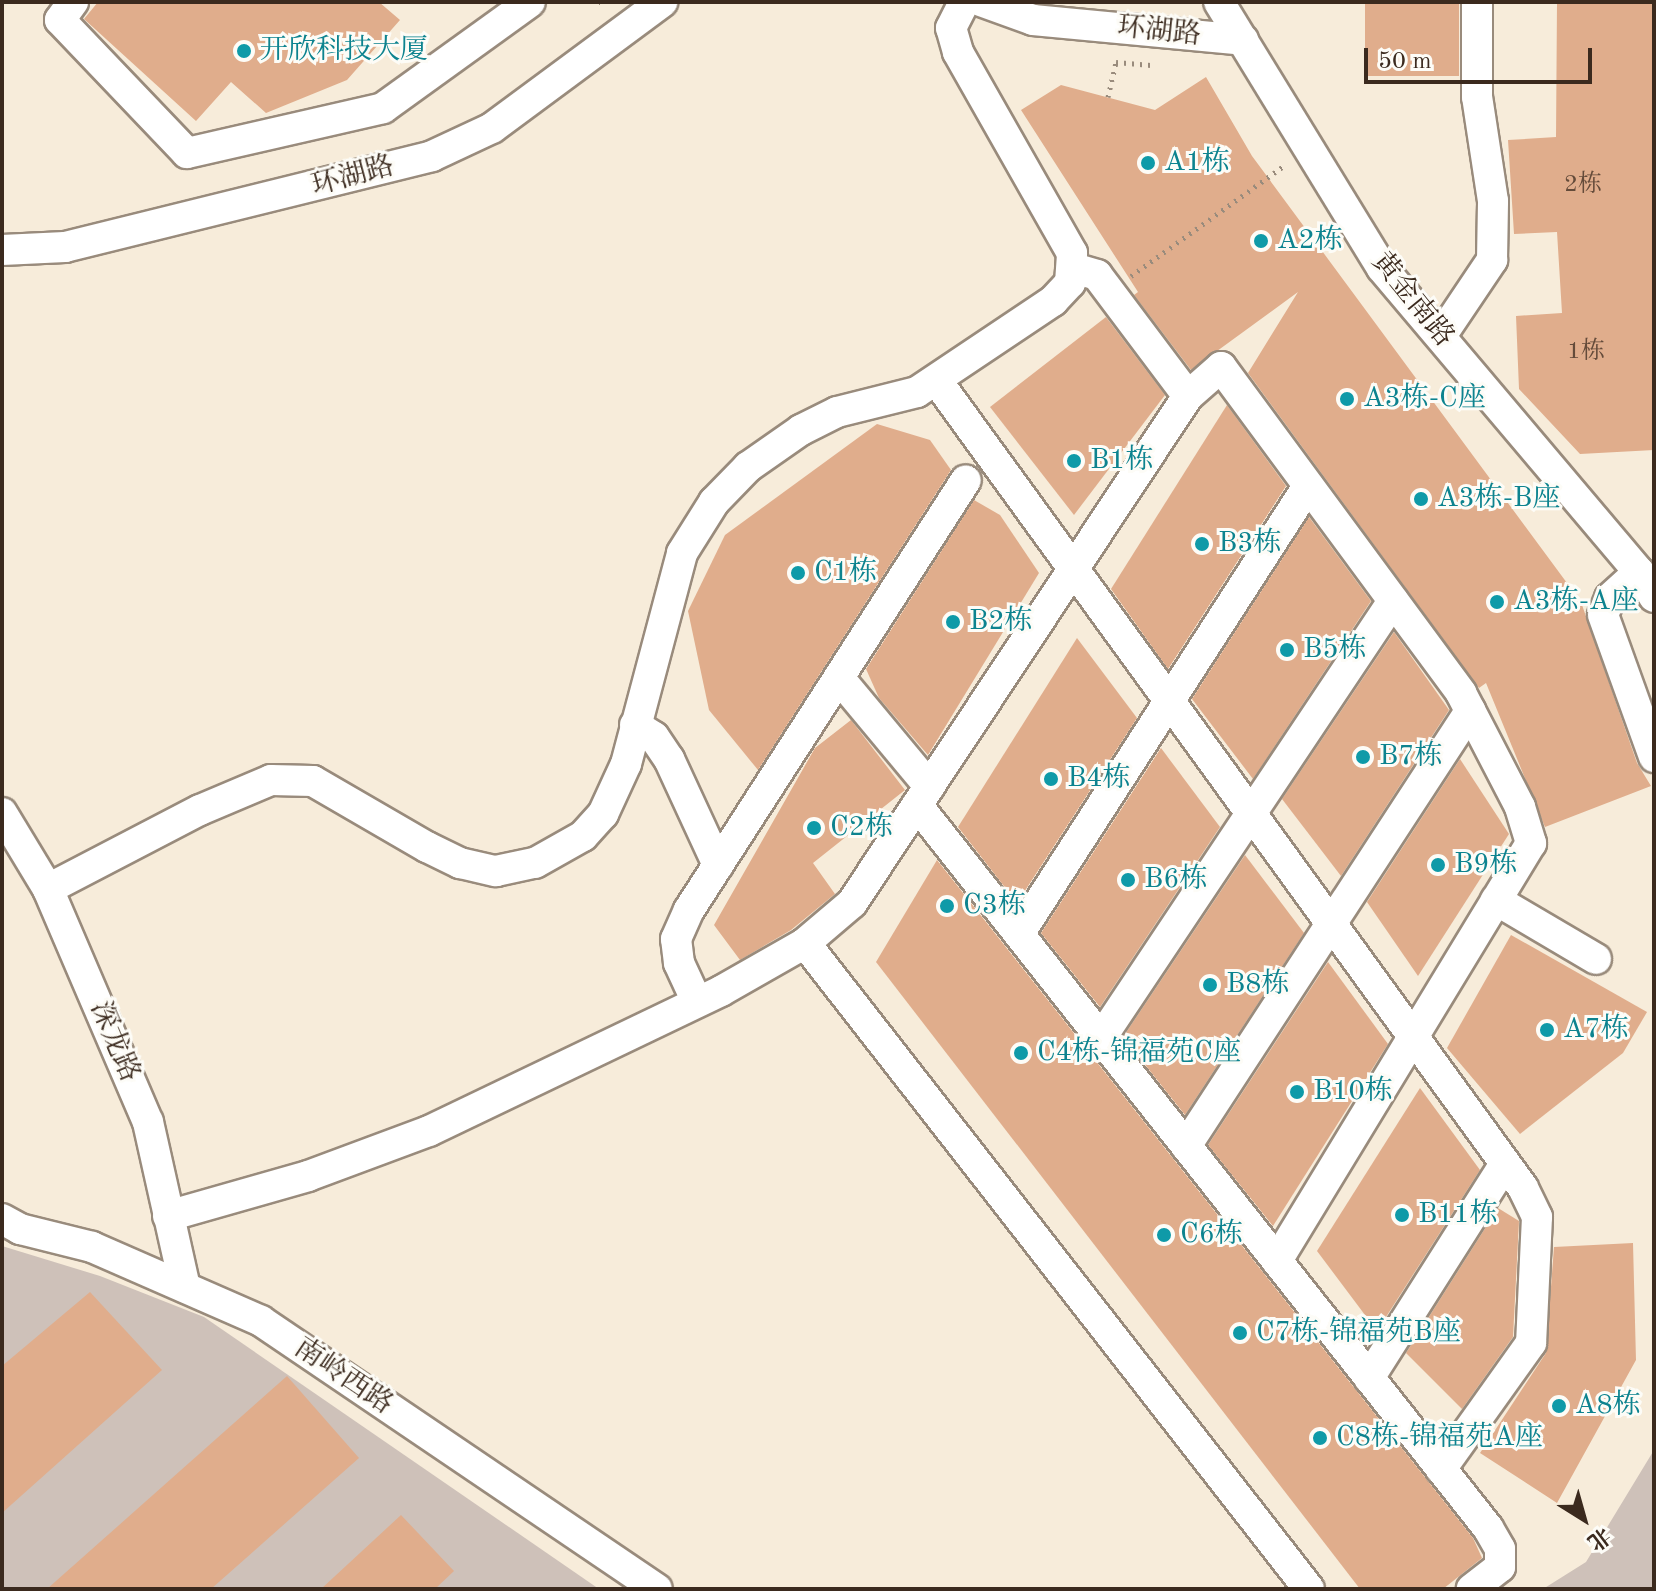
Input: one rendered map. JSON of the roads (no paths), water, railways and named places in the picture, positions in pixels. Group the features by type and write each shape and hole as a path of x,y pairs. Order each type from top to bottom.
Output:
{"street":[{"path":"73,2 60,20 187,153 383,108 530,2"},
{"name":"环湖路","path":"6,255 65,247 432,156 492,128 662,2"},
{"path":"48,889 200,810 271,780 313,781 339,792 377,821 460,863 496,871 535,863 563,851 603,814 626,764 682,553 714,502 748,467 801,430 837,412 878,405 937,381 1063,294 1073,268 1072,253 958,52 951,28 964,2"},
{"name":"环湖路","path":"983,2 1033,20 1243,40"},
{"name":"黄金南路","path":"1219,2 1382,268 1649,580"},
{"path":"1441,336 1462,312 1492,260 1493,201 1477,97 1477,2"},
{"path":"1073,268 1097,275 1188,396"},
{"path":"168,1216 308,1176 429,1131 697,1002 805,943 852,903 1188,396 1221,367 1470,711 1520,807 1531,843 1277,1261"},
{"path":"937,381 1071,572 1505,1164 1537,1217 1531,1343 1441,1469"},
{"path":"697,1002 679,963 676,939 718,865 966,480"},
{"path":"1019,934 1308,486"},
{"path":"1649,580 1610,598 1603,615 1654,757"},
{"path":"1101,1038 1393,601"},
{"path":"839,678 1019,934 1441,1469 1500,1549 1500,1567 1472,1589"},
{"path":"1186,1146 1470,711"},
{"path":"635,725 654,737 669,759 718,865"},
{"name":"深龙路","path":"2,813 48,889 148,1122 185,1287"},
{"path":"1496,900 1596,959"},
{"path":"805,943 1309,1589"},
{"path":"1369,1378 1505,1164"},
{"name":"南岭西路","path":"2,1219 20,1229 92,1247 261,1321 657,1589"}],"place":[{"name":"开欣科技大厦","path":"244,51"},
{"name":"A1栋","path":"1148,163"},
{"name":"A2栋","path":"1261,241"},
{"name":"A3栋-C座","path":"1347,399"},
{"name":"B1栋","path":"1074,461"},
{"name":"A3栋-B座","path":"1421,499"},
{"name":"B3栋","path":"1202,544"},
{"name":"C1栋","path":"798,573"},
{"name":"A3栋-A座","path":"1497,602"},
{"name":"B2栋","path":"953,622"},
{"name":"B5栋","path":"1287,650"},
{"name":"B7栋","path":"1363,757"},
{"name":"B4栋","path":"1051,779"},
{"name":"C2栋","path":"814,828"},
{"name":"B9栋","path":"1438,865"},
{"name":"B6栋","path":"1128,880"},
{"name":"C3栋","path":"947,906"},
{"name":"B8栋","path":"1210,985"},
{"name":"A7栋","path":"1547,1030"},
{"name":"C4栋-锦福苑C座","path":"1021,1053"},
{"name":"B10栋","path":"1297,1092"},
{"name":"B11栋","path":"1402,1215"},
{"name":"C6栋","path":"1164,1235"},
{"name":"C7栋-锦福苑B座","path":"1240,1333"},
{"name":"A8栋","path":"1559,1406"},
{"name":"C8栋-锦福苑A座","path":"1320,1438"}]}
